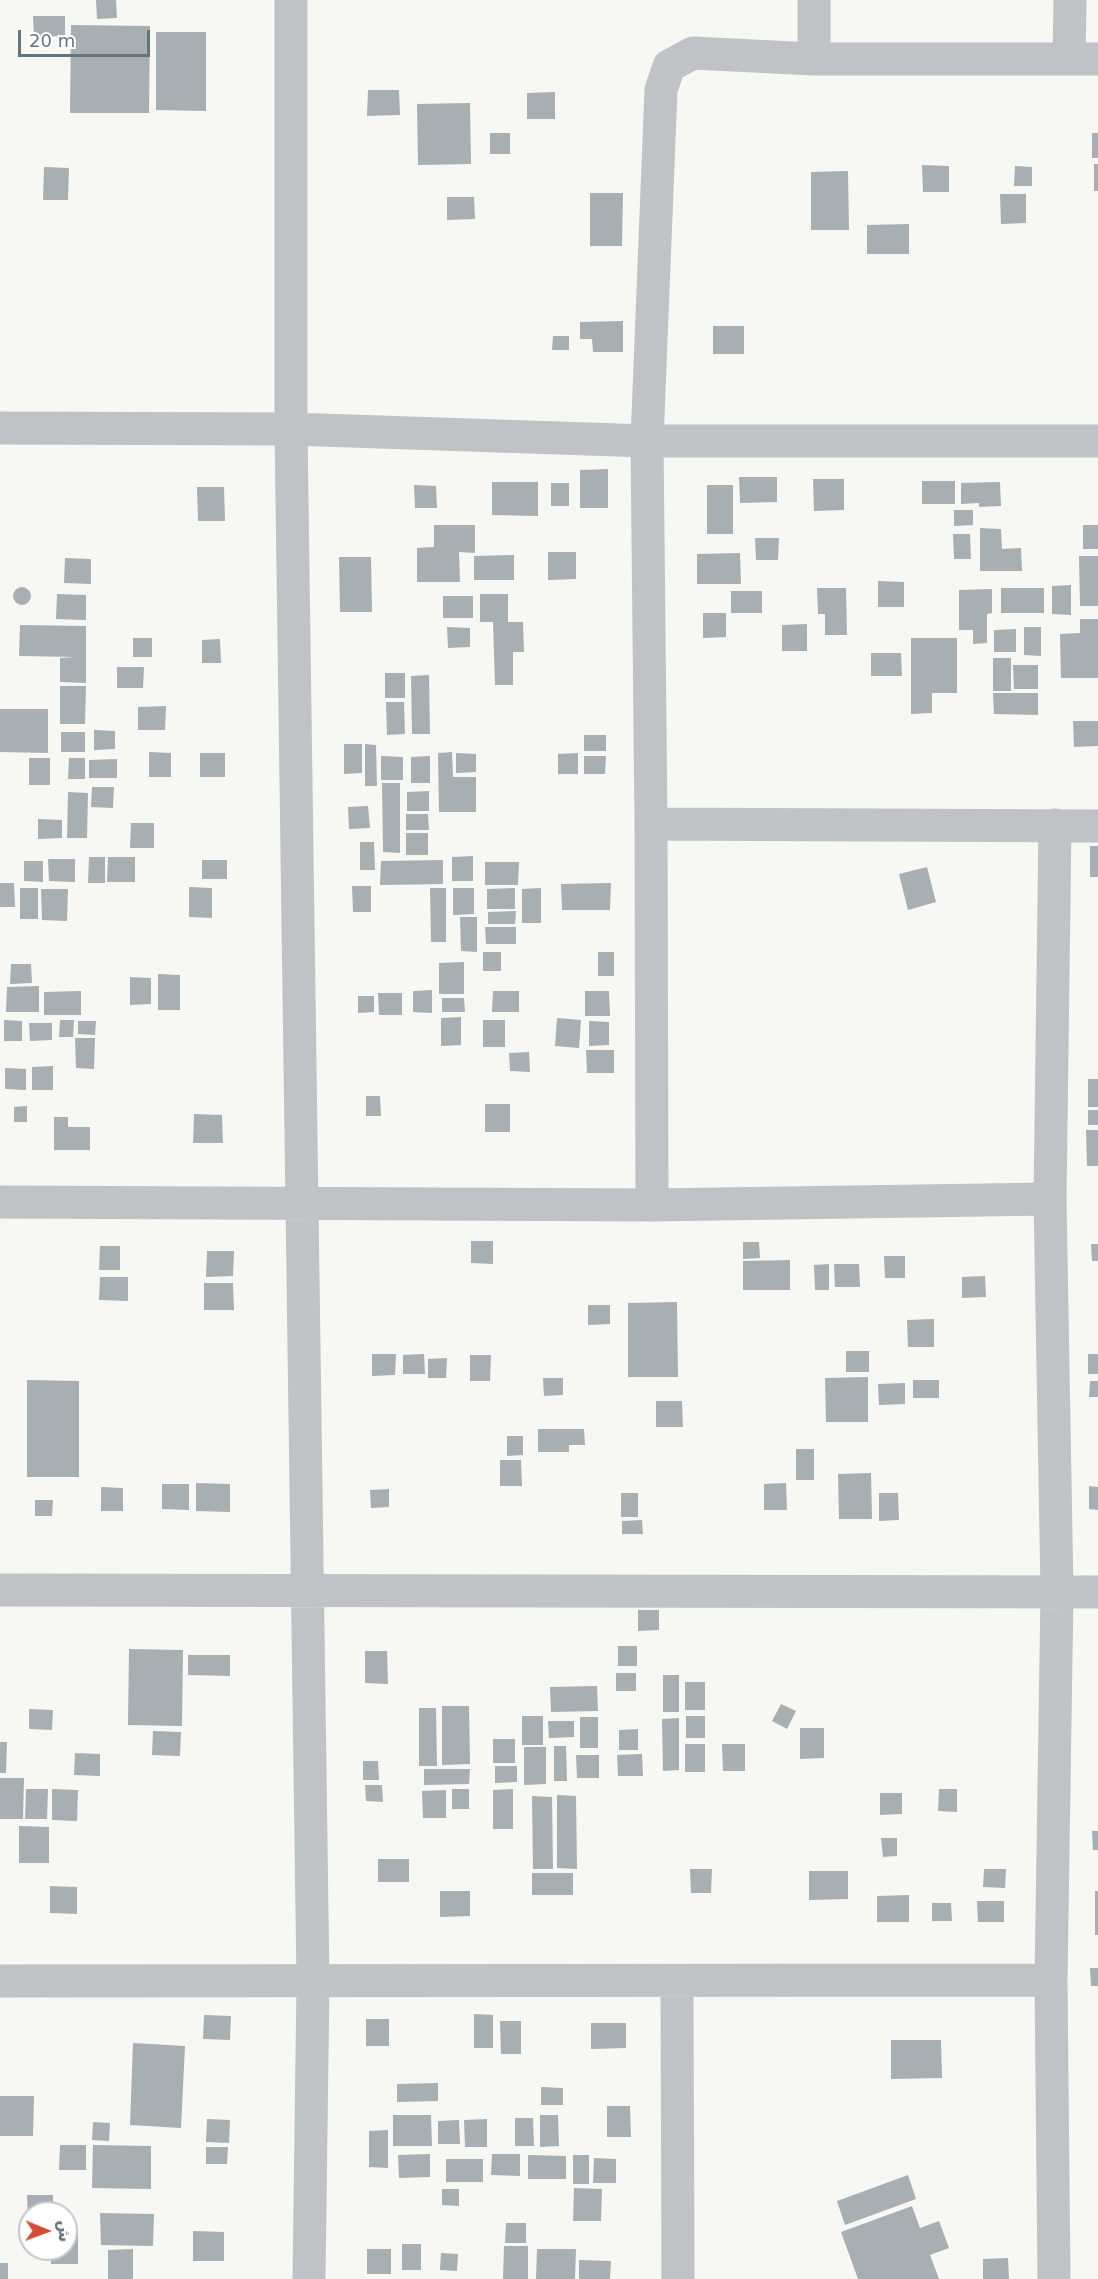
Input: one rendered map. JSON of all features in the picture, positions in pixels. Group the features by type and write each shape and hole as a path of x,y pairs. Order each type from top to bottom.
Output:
{"street":[{"path":"291,0 291,429 313,1982 309,2279"},
{"path":"813,59 814,0"},
{"path":"652,1205 647,441 661,90 669,66 693,53 813,59 1084,59 1070,0"},
{"path":"0,428 291,429 647,441 1098,441"},
{"path":"651,824 1098,826"},
{"path":"1054,2279 1051,1980 1057,1592 1050,1199 1055,825"},
{"path":"0,1202 652,1205 1050,1199"},
{"path":"0,1590 1098,1592"},
{"path":"0,1981 1051,1980"},
{"path":"677,1981 678,2279"}],"building":[{"path":"96,0 116,0 117,18 97,19"},
{"path":"33,16 65,16 65,36 34,37"},
{"path":"71,25 150,26 149,113 70,113"},
{"path":"156,32 206,32 206,111 156,110"},
{"path":"368,90 399,90 400,115 367,116"},
{"path":"555,92 555,119 527,119 527,93"},
{"path":"470,103 471,164 418,165 417,104"},
{"path":"490,133 510,133 510,154 490,154"},
{"path":"1092,133 1098,133 1098,158 1092,158"},
{"path":"1094,164 1098,164 1098,191 1094,191"},
{"path":"922,165 949,166 949,192 923,192"},
{"path":"1015,166 1032,167 1032,186 1014,186"},
{"path":"44,167 69,168 68,200 43,200"},
{"path":"848,171 849,230 811,230 811,172"},
{"path":"590,193 623,193 622,246 590,246"},
{"path":"1000,194 1026,194 1026,223 1001,224"},
{"path":"447,197 474,197 475,219 447,220"},
{"path":"909,224 909,254 867,254 867,225"},
{"path":"623,321 623,352 593,352 592,339 580,339 580,322"},
{"path":"713,326 744,326 744,354 713,354"},
{"path":"553,336 569,336 569,350 552,350"},
{"path":"608,469 608,508 580,508 580,470"},
{"path":"739,477 777,477 777,502 740,503"},
{"path":"813,479 844,479 844,510 814,511"},
{"path":"922,481 955,481 955,504 922,504"},
{"path":"492,482 538,482 538,516 492,515"},
{"path":"1000,482 1001,506 979,507 979,503 961,504 961,483"},
{"path":"551,483 569,483 569,506 551,506"},
{"path":"414,485 436,486 437,508 415,508"},
{"path":"707,485 733,485 733,534 707,534"},
{"path":"197,487 224,487 225,521 198,521"},
{"path":"954,510 973,510 973,525 954,526"},
{"path":"434,525 475,525 475,553 459,552 460,582 417,582 417,548 434,547"},
{"path":"1083,525 1098,525 1098,549 1083,549"},
{"path":"980,528 1001,529 1002,549 1021,548 1022,571 980,571"},
{"path":"953,534 970,534 971,559 954,559"},
{"path":"755,538 779,538 778,560 756,560"},
{"path":"548,552 576,552 576,579 548,580"},
{"path":"740,553 741,584 697,584 697,554"},
{"path":"514,555 514,580 474,580 474,556"},
{"path":"1079,556 1098,556 1098,606 1080,606"},
{"path":"339,557 371,557 372,612 340,612"},
{"path":"65,558 91,559 91,584 64,583"},
{"path":"878,581 904,582 904,607 878,607"},
{"path":"1071,585 1071,615 1052,614 1052,586"},
{"path":"22,587 28,590 31,596 28,602 22,605 16,602 13,596 16,590"},
{"path":"817,588 846,588 847,635 825,635 825,614 818,614"},
{"path":"1001,588 1044,588 1044,613 1001,613"},
{"path":"992,589 992,613 987,614 987,643 973,644 973,630 959,630 959,590"},
{"path":"731,591 762,591 762,613 731,613"},
{"path":"57,594 86,595 86,620 56,619"},
{"path":"480,594 508,594 508,622 523,622 524,652 513,652 513,685 495,685 493,622 480,622"},
{"path":"443,596 473,596 473,618 443,618"},
{"path":"703,613 726,613 726,637 703,638"},
{"path":"1080,619 1098,619 1098,678 1061,678 1060,634 1080,633"},
{"path":"807,624 807,651 782,651 782,625"},
{"path":"20,625 86,626 86,683 60,682 60,658 75,657 19,656"},
{"path":"447,627 470,628 470,647 448,648"},
{"path":"1024,627 1041,627 1041,656 1024,655"},
{"path":"1016,629 1016,652 994,652 994,630"},
{"path":"133,638 152,638 152,657 133,657"},
{"path":"911,638 957,638 957,693 932,693 932,713 911,714"},
{"path":"220,639 221,663 202,663 202,640"},
{"path":"871,653 901,653 902,676 871,676"},
{"path":"993,658 1011,658 1011,691 993,691"},
{"path":"1013,665 1038,665 1038,689 1014,689"},
{"path":"117,667 144,667 143,688 117,688"},
{"path":"385,673 405,673 405,698 385,698"},
{"path":"429,675 430,734 412,734 411,676"},
{"path":"60,686 86,686 85,724 60,724"},
{"path":"993,693 1038,693 1038,715 994,714"},
{"path":"386,702 404,702 405,734 387,735"},
{"path":"166,706 165,730 138,730 138,707"},
{"path":"0,709 48,709 48,753 0,752"},
{"path":"1073,721 1098,721 1098,746 1074,747"},
{"path":"94,730 115,731 115,749 94,750"},
{"path":"61,732 85,732 85,752 61,752"},
{"path":"584,735 606,735 606,751 584,751"},
{"path":"344,744 362,744 362,773 344,774"},
{"path":"365,744 376,745 377,786 365,786"},
{"path":"149,752 171,753 171,777 149,777"},
{"path":"452,752 453,777 476,777 476,812 439,812 438,753"},
{"path":"200,753 225,753 225,777 200,777"},
{"path":"456,753 476,754 476,772 456,773"},
{"path":"578,753 578,774 558,774 558,754"},
{"path":"381,756 403,757 403,780 381,780"},
{"path":"430,756 430,783 411,783 411,757"},
{"path":"584,756 606,756 605,774 584,774"},
{"path":"29,758 50,758 50,785 29,785"},
{"path":"69,758 85,758 85,779 68,779"},
{"path":"117,759 117,778 89,778 89,760"},
{"path":"382,783 400,783 400,853 383,852"},
{"path":"92,787 114,787 113,808 91,807"},
{"path":"429,791 429,811 407,811 407,792"},
{"path":"68,792 88,793 87,838 67,838"},
{"path":"368,806 370,828 349,829 348,807"},
{"path":"406,814 428,814 429,830 406,830"},
{"path":"38,819 62,820 62,838 38,839"},
{"path":"131,823 154,823 154,848 130,848"},
{"path":"406,833 428,833 428,855 406,855"},
{"path":"360,842 374,842 375,870 360,870"},
{"path":"1090,846 1098,846 1098,877 1090,877"},
{"path":"473,856 473,881 452,881 452,857"},
{"path":"89,857 105,857 105,883 88,883"},
{"path":"108,857 135,857 135,882 107,882"},
{"path":"48,859 75,859 75,882 49,881"},
{"path":"202,860 227,860 227,879 202,879"},
{"path":"443,860 443,884 380,885 381,861"},
{"path":"24,861 43,861 43,882 24,881"},
{"path":"485,862 519,862 518,885 485,885"},
{"path":"927,867 936,902 908,910 899,874"},
{"path":"0,883 14,883 15,907 0,907"},
{"path":"611,883 610,910 562,910 561,884"},
{"path":"352,886 371,886 371,912 353,912"},
{"path":"189,887 212,888 212,918 189,917"},
{"path":"20,888 38,888 38,919 20,919"},
{"path":"430,888 446,888 446,942 431,942"},
{"path":"453,888 474,888 474,914 453,915"},
{"path":"515,888 515,909 487,909 487,889"},
{"path":"541,888 541,923 522,923 522,889"},
{"path":"41,889 68,889 67,921 42,920"},
{"path":"516,911 515,924 488,924 488,912"},
{"path":"460,917 477,917 477,952 461,951"},
{"path":"485,927 516,927 516,944 486,944"},
{"path":"483,952 501,952 501,971 483,971"},
{"path":"598,952 614,952 614,976 598,976"},
{"path":"464,962 464,994 439,994 439,963"},
{"path":"11,964 31,964 32,983 10,984"},
{"path":"158,974 180,975 180,1010 158,1010"},
{"path":"130,977 151,978 151,1004 130,1005"},
{"path":"39,986 39,1012 6,1012 7,987"},
{"path":"432,990 432,1013 413,1012 413,991"},
{"path":"81,991 81,1015 44,1015 44,992"},
{"path":"493,991 519,991 519,1012 492,1012"},
{"path":"585,991 609,991 610,1016 585,1016"},
{"path":"378,993 402,993 402,1015 379,1015"},
{"path":"358,996 374,996 374,1012 358,1013"},
{"path":"442,998 464,998 465,1012 442,1012"},
{"path":"461,1017 461,1045 441,1046 441,1018"},
{"path":"557,1018 581,1020 579,1048 555,1046"},
{"path":"4,1020 22,1021 22,1041 4,1041"},
{"path":"60,1020 74,1020 73,1037 59,1037"},
{"path":"483,1020 505,1020 505,1047 483,1047"},
{"path":"78,1021 96,1021 95,1035 78,1034"},
{"path":"589,1021 609,1022 609,1045 589,1046"},
{"path":"29,1023 52,1023 52,1040 30,1041"},
{"path":"75,1038 95,1038 94,1069 76,1068"},
{"path":"586,1050 614,1050 614,1073 587,1073"},
{"path":"529,1052 530,1072 510,1071 509,1053"},
{"path":"53,1066 53,1090 32,1090 32,1067"},
{"path":"5,1068 26,1069 26,1090 5,1089"},
{"path":"1088,1079 1098,1079 1098,1107 1088,1107"},
{"path":"366,1096 380,1096 381,1116 366,1116"},
{"path":"485,1104 510,1104 510,1132 485,1132"},
{"path":"27,1106 27,1122 14,1122 14,1107"},
{"path":"1088,1110 1098,1110 1098,1125 1088,1125"},
{"path":"194,1114 222,1115 223,1143 193,1143"},
{"path":"54,1117 68,1117 68,1127 90,1127 90,1150 54,1150"},
{"path":"1086,1130 1098,1130 1098,1166 1087,1166"},
{"path":"471,1241 493,1241 493,1264 471,1263"},
{"path":"743,1242 759,1242 760,1258 743,1259"},
{"path":"1091,1244 1098,1244 1098,1261 1092,1261"},
{"path":"100,1246 120,1246 120,1270 99,1270"},
{"path":"207,1251 234,1251 233,1276 206,1277"},
{"path":"884,1256 905,1256 905,1278 885,1278"},
{"path":"790,1260 790,1290 743,1290 743,1261"},
{"path":"829,1264 829,1290 815,1290 814,1265"},
{"path":"834,1264 859,1264 860,1287 835,1287"},
{"path":"985,1276 986,1297 962,1298 962,1277"},
{"path":"100,1277 128,1277 128,1301 99,1300"},
{"path":"204,1283 233,1283 234,1310 204,1310"},
{"path":"677,1302 678,1377 628,1377 628,1303"},
{"path":"588,1305 610,1305 610,1324 588,1325"},
{"path":"934,1319 934,1347 908,1347 907,1320"},
{"path":"846,1351 869,1351 869,1372 846,1372"},
{"path":"372,1354 396,1354 395,1375 372,1376"},
{"path":"424,1354 425,1374 403,1374 403,1355"},
{"path":"1088,1354 1098,1354 1098,1374 1088,1374"},
{"path":"470,1355 491,1355 490,1381 470,1381"},
{"path":"447,1358 446,1378 428,1378 428,1359"},
{"path":"868,1377 868,1422 826,1422 825,1378"},
{"path":"543,1378 563,1378 563,1395 544,1396"},
{"path":"27,1380 79,1381 79,1477 27,1477"},
{"path":"913,1380 939,1380 939,1398 913,1398"},
{"path":"1090,1381 1098,1381 1098,1397 1089,1397"},
{"path":"905,1383 905,1404 879,1405 878,1384"},
{"path":"656,1401 682,1401 683,1427 656,1427"},
{"path":"538,1429 584,1429 585,1445 569,1445 569,1452 538,1452"},
{"path":"507,1436 523,1436 523,1455 507,1456"},
{"path":"796,1449 814,1449 814,1480 796,1480"},
{"path":"500,1460 521,1460 522,1486 500,1486"},
{"path":"871,1473 872,1519 839,1519 838,1474"},
{"path":"196,1483 230,1484 230,1512 196,1511"},
{"path":"786,1483 787,1510 764,1510 764,1484"},
{"path":"162,1484 189,1484 189,1510 162,1509"},
{"path":"1089,1486 1098,1487 1098,1510 1089,1509"},
{"path":"101,1487 123,1488 123,1511 101,1511"},
{"path":"389,1489 389,1507 371,1508 370,1490"},
{"path":"621,1493 638,1493 638,1517 621,1517"},
{"path":"879,1493 898,1493 899,1520 879,1521"},
{"path":"35,1500 53,1500 52,1516 35,1516"},
{"path":"642,1520 643,1534 622,1534 622,1521"},
{"path":"638,1610 659,1610 659,1630 638,1631"},
{"path":"618,1646 637,1646 637,1666 618,1666"},
{"path":"129,1649 183,1650 182,1726 128,1725"},
{"path":"365,1651 387,1651 388,1684 365,1683"},
{"path":"188,1655 230,1655 230,1676 188,1675"},
{"path":"616,1673 636,1673 636,1691 616,1691"},
{"path":"663,1675 679,1675 679,1712 663,1712"},
{"path":"685,1682 705,1682 705,1710 685,1710"},
{"path":"597,1686 598,1711 551,1712 550,1687"},
{"path":"781,1704 796,1711 787,1729 772,1721"},
{"path":"442,1706 469,1706 470,1764 442,1765"},
{"path":"419,1708 436,1708 437,1766 419,1766"},
{"path":"29,1709 53,1710 52,1730 29,1729"},
{"path":"522,1716 543,1716 543,1745 522,1745"},
{"path":"686,1716 705,1716 705,1738 686,1738"},
{"path":"580,1717 598,1717 598,1748 580,1748"},
{"path":"679,1718 679,1770 663,1771 662,1719"},
{"path":"548,1721 574,1721 574,1737 549,1738"},
{"path":"800,1728 824,1728 824,1758 800,1759"},
{"path":"638,1729 638,1750 619,1750 619,1730"},
{"path":"153,1731 181,1732 180,1756 152,1755"},
{"path":"493,1739 515,1739 515,1763 493,1763"},
{"path":"0,1742 7,1742 6,1773 0,1773"},
{"path":"685,1744 705,1744 705,1772 685,1772"},
{"path":"722,1744 745,1744 745,1771 723,1771"},
{"path":"554,1746 566,1746 567,1781 554,1781"},
{"path":"524,1747 546,1747 546,1784 524,1785"},
{"path":"75,1753 100,1754 100,1776 74,1775"},
{"path":"642,1754 643,1776 618,1776 617,1755"},
{"path":"576,1755 599,1755 599,1778 577,1778"},
{"path":"363,1761 378,1761 379,1780 363,1780"},
{"path":"495,1766 517,1766 517,1782 495,1783"},
{"path":"424,1769 470,1769 469,1784 424,1785"},
{"path":"0,1778 24,1778 23,1819 0,1819"},
{"path":"365,1785 382,1785 383,1802 366,1801"},
{"path":"26,1789 48,1789 47,1819 25,1819"},
{"path":"52,1789 78,1790 77,1821 52,1820"},
{"path":"452,1789 469,1789 469,1809 452,1809"},
{"path":"513,1789 513,1829 493,1829 493,1790"},
{"path":"939,1789 957,1789 957,1812 938,1811"},
{"path":"446,1790 446,1818 423,1818 422,1791"},
{"path":"880,1793 902,1793 902,1814 880,1815"},
{"path":"557,1795 576,1796 577,1869 557,1868"},
{"path":"532,1796 552,1797 553,1869 533,1869"},
{"path":"19,1826 49,1827 49,1863 19,1863"},
{"path":"1092,1831 1098,1831 1098,1850 1093,1850"},
{"path":"881,1838 897,1838 897,1856 883,1857"},
{"path":"378,1859 409,1859 409,1882 378,1882"},
{"path":"690,1869 712,1869 711,1893 691,1893"},
{"path":"984,1869 1006,1869 1005,1888 983,1887"},
{"path":"809,1871 848,1871 848,1899 809,1900"},
{"path":"532,1873 573,1873 573,1895 532,1895"},
{"path":"50,1886 77,1887 77,1914 50,1913"},
{"path":"440,1891 470,1891 470,1916 440,1917"},
{"path":"1095,1891 1098,1891 1098,1935 1095,1935"},
{"path":"909,1895 909,1922 877,1922 877,1896"},
{"path":"977,1901 1004,1901 1004,1922 978,1922"},
{"path":"932,1903 951,1903 952,1921 932,1921"},
{"path":"1090,1968 1098,1968 1098,1986 1091,1986"},
{"path":"474,2014 493,2015 493,2048 474,2048"},
{"path":"204,2015 231,2016 230,2040 203,2039"},
{"path":"366,2019 389,2019 389,2046 366,2046"},
{"path":"500,2021 521,2021 521,2054 501,2054"},
{"path":"591,2023 626,2023 626,2048 591,2049"},
{"path":"891,2040 941,2040 942,2078 891,2079"},
{"path":"133,2043 185,2046 181,2128 130,2125"},
{"path":"438,2083 438,2101 397,2102 397,2084"},
{"path":"541,2087 563,2088 563,2105 541,2105"},
{"path":"0,2096 34,2096 33,2136 0,2136"},
{"path":"607,2106 630,2106 631,2137 607,2137"},
{"path":"393,2115 431,2115 432,2146 393,2146"},
{"path":"540,2115 558,2115 559,2146 540,2147"},
{"path":"515,2118 533,2118 534,2146 515,2146"},
{"path":"207,2119 230,2120 229,2143 206,2142"},
{"path":"487,2119 487,2147 465,2147 464,2120"},
{"path":"459,2120 460,2144 438,2144 438,2121"},
{"path":"93,2122 110,2123 109,2141 92,2140"},
{"path":"388,2130 388,2168 369,2167 369,2131"},
{"path":"60,2145 86,2145 86,2170 59,2170"},
{"path":"93,2145 151,2146 151,2189 92,2188"},
{"path":"206,2147 228,2147 227,2164 206,2164"},
{"path":"430,2154 430,2177 399,2178 398,2155"},
{"path":"492,2154 520,2154 520,2176 491,2175"},
{"path":"528,2155 566,2156 566,2179 528,2179"},
{"path":"573,2155 589,2155 589,2184 573,2184"},
{"path":"594,2158 616,2159 616,2183 593,2183"},
{"path":"446,2159 483,2159 483,2182 446,2182"},
{"path":"908,2175 916,2199 845,2225 837,2201"},
{"path":"574,2188 602,2189 601,2221 573,2221"},
{"path":"442,2189 459,2189 459,2206 442,2205"},
{"path":"27,2195 53,2195 53,2201 27,2201"},
{"path":"912,2206 920,2228 939,2221 949,2248 930,2255 939,2279 858,2279 841,2232"},
{"path":"100,2213 154,2214 153,2246 101,2245"},
{"path":"506,2223 526,2223 526,2243 505,2243"},
{"path":"193,2231 224,2232 224,2261 193,2261"},
{"path":"402,2244 421,2244 421,2270 402,2270"},
{"path":"504,2246 528,2246 528,2279 503,2279"},
{"path":"133,2249 133,2279 108,2279 108,2250"},
{"path":"367,2249 391,2249 391,2274 367,2274"},
{"path":"537,2249 576,2249 575,2279 536,2279"},
{"path":"441,2253 458,2254 457,2271 440,2270"},
{"path":"1008,2258 1009,2279 983,2279 983,2259"},
{"path":"579,2260 611,2261 610,2279 579,2279"},
{"path":"51,2261 78,2261 78,2264 51,2264"},
{"path":"0,2263 8,2263 8,2279 0,2279"}]}
